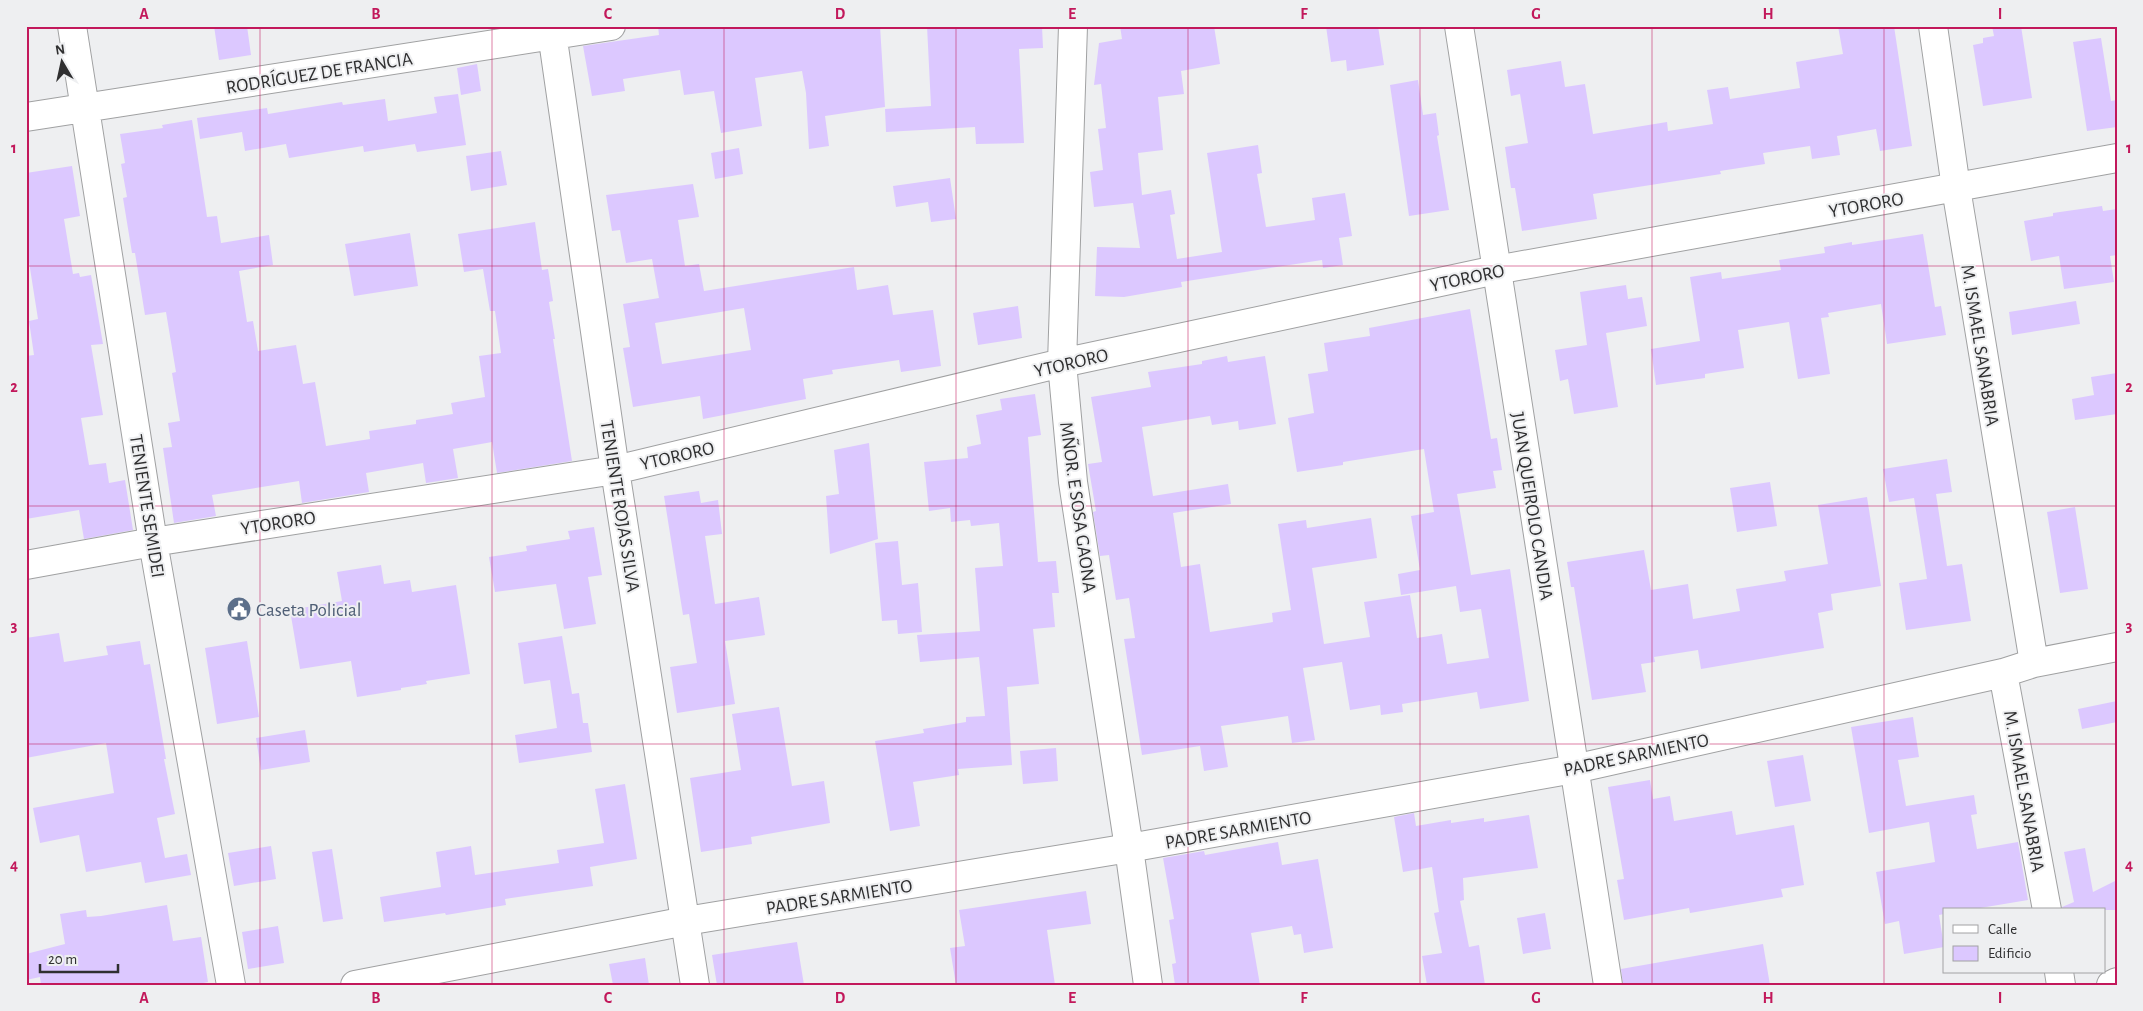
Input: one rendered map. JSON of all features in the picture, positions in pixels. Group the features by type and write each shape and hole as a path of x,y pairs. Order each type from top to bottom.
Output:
{"street":[{"name":"TENIENTE SEMIDEI","path":"72,26 153,542 231,985"},
{"name":"RODRÍGUEZ DE FRANCIA","path":"26,117 552,31 611,26"},
{"name":"MÑOR. E SOSA GAONA","path":"1073,26 1062,363 1073,482 1148,985"},
{"name":"JUAN QUEIROLO CANDIA","path":"1459,26 1608,985"},
{"name":"M. ISMAEL SANABRIA","path":"1933,26 1956,188 2034,663"},
{"name":"TENIENTE ROJAS SILVA","path":"552,31 615,470 695,985"},
{"name":"YTORORO","path":"26,564 153,542 615,470 1062,363 1496,270 2117,158"},
{"name":"PADRE SARMIENTO","path":"355,985 686,921 1129,848 1574,769 2004,673 2034,663 2117,647"},
{"name":"M. ISMAEL SANABRIA","path":"2004,673 2047,908"},
{"path":"2111,985 2117,982"}],"building":[{"path":"214,26 247,26 251,55 219,60"},
{"path":"658,26 880,26 885,107 825,116 829,146 809,149 806,93 802,71 755,78 762,126 721,133 714,91 684,95 680,70 623,79 625,91 592,96 583,46 659,35"},
{"path":"927,26 1042,26 1043,48 1019,49 1024,143 976,144 975,127 886,132 885,109 931,106"},
{"path":"1120,26 1214,26 1220,64 1181,71 1184,94 1158,97 1163,150 1138,153 1142,195 1171,190 1175,214 1170,215 1177,259 1222,252 1207,153 1258,145 1262,173 1257,174 1266,227 1315,220 1312,198 1345,193 1352,236 1339,238 1343,265 1323,268 1322,260 1181,282 1182,287 1124,297 1095,296 1097,247 1140,248 1133,203 1094,207 1090,172 1103,170 1098,129 1106,128 1101,84 1094,85 1099,43 1122,39"},
{"path":"1326,26 1378,26 1384,65 1347,71 1346,60 1331,62"},
{"path":"1838,26 1894,26 1912,146 1880,151 1876,129 1837,136 1840,155 1812,159 1810,146 1763,153 1765,164 1720,171 1721,174 1593,194 1597,219 1522,231 1515,188 1511,188 1505,147 1528,143 1520,94 1511,96 1507,70 1561,61 1565,87 1585,84 1593,134 1667,122 1668,131 1713,124 1707,90 1728,87 1730,99 1800,88 1796,62 1843,54"},
{"path":"1992,26 2021,26 2032,98 1983,106 1973,45 1983,43 1983,38 1994,36"},
{"path":"2101,38 2111,101 2117,100 2117,127 2087,131 2073,42"},
{"path":"477,64 481,91 461,95 457,68"},
{"path":"1418,80 1423,115 1436,113 1439,135 1437,136 1449,210 1409,216 1390,85"},
{"path":"458,94 466,145 417,152 415,144 364,152 363,146 289,158 286,144 245,151 242,132 200,139 197,118 267,108 268,114 342,102 343,105 385,99 388,121 437,113 434,97"},
{"path":"192,120 207,217 217,216 221,243 269,235 273,265 239,271 247,322 253,321 258,351 296,345 303,384 315,382 326,446 370,439 369,431 416,424 416,420 453,414 451,403 485,397 479,356 501,353 495,311 490,311 483,269 464,272 458,234 535,222 542,270 548,269 553,301 549,302 555,339 553,339 572,461 497,473 492,442 453,449 458,478 426,483 423,463 366,473 369,492 302,503 299,481 212,495 216,516 174,523 163,448 172,447 168,423 180,421 172,373 176,372 166,312 145,315 135,253 132,253 123,198 127,197 121,164 125,163 120,134 163,128 162,125"},
{"path":"739,148 743,174 715,179 711,153"},
{"path":"501,151 507,185 471,191 466,156"},
{"path":"72,166 80,216 64,219 73,274 79,273 80,277 91,275 103,344 91,345 103,415 81,418 89,465 106,463 109,483 125,480 133,530 84,539 79,510 26,519 26,356 34,355 29,321 38,319 26,243 26,173"},
{"path":"950,178 956,219 931,222 928,202 896,207 893,186"},
{"path":"693,184 699,217 678,220 685,266 699,264 704,291 854,267 857,290 888,285 893,315 933,310 941,366 901,372 899,360 832,370 833,374 803,379 806,399 703,419 700,396 633,407 623,348 630,347 623,304 659,298 652,259 626,263 620,230 612,231 606,195","holes":["744,308 751,350 662,364 655,323"]},
{"path":"2102,206 2103,211 2117,209 2117,255 2110,256 2114,282 2064,289 2059,256 2031,261 2024,221 2053,216 2053,213"},
{"path":"410,233 418,286 354,296 345,244"},
{"path":"1923,234 1935,307 1941,306 1946,335 1887,344 1881,304 1828,313 1829,317 1821,318 1830,374 1798,379 1789,322 1738,330 1744,368 1705,374 1705,378 1656,385 1651,349 1700,341 1690,277 1721,272 1722,279 1781,270 1779,260 1825,253 1824,247 1852,242 1852,245"},
{"path":"1626,285 1628,299 1642,297 1647,326 1606,333 1618,407 1574,414 1568,379 1560,381 1555,350 1587,345 1580,292"},
{"path":"2076,301 2080,324 2012,335 2009,312"},
{"path":"1018,306 1022,338 978,345 973,313"},
{"path":"1470,309 1491,439 1497,438 1502,470 1493,471 1496,488 1457,494 1471,575 1510,569 1529,701 1480,709 1477,692 1402,704 1403,712 1381,715 1380,705 1350,710 1342,662 1303,668 1315,740 1292,743 1288,716 1221,726 1228,767 1204,771 1200,746 1142,755 1124,639 1135,638 1129,598 1116,600 1109,555 1100,556 1093,512 1096,511 1088,464 1102,462 1091,397 1151,387 1148,372 1202,364 1202,361 1227,356 1228,362 1265,356 1276,424 1239,430 1238,421 1212,425 1210,416 1142,427 1153,496 1228,484 1231,504 1173,513 1181,567 1200,564 1210,632 1273,622 1272,613 1291,610 1278,524 1306,520 1307,528 1371,518 1377,558 1312,568 1324,644 1370,637 1364,602 1410,595 1417,638 1442,634 1447,664 1489,658 1481,609 1460,612 1456,586 1401,595 1398,574 1420,570 1411,516 1434,512 1424,449 1343,462 1343,465 1297,472 1288,418 1314,413 1308,374 1328,371 1324,343 1370,336 1369,328"},
{"path":"2117,373 2117,414 2075,420 2072,399 2094,395 2091,377"},
{"path":"1035,394 1041,435 1028,437 1038,562 1056,561 1059,593 1052,593 1055,627 1033,629 1039,684 1007,687 1012,765 958,769 959,775 913,782 920,826 890,831 875,741 924,733 923,729 966,722 966,717 985,716 979,657 920,662 917,635 980,631 975,568 1003,566 999,523 971,526 970,520 951,522 950,508 929,511 924,462 968,458 967,447 981,444 976,415 1002,410 1000,399"},
{"path":"869,443 878,539 830,554 826,496 839,494 834,450"},
{"path":"1947,459 1952,492 1936,494 1947,566 1962,564 1971,621 1906,630 1899,583 1927,579 1914,498 1889,502 1883,469"},
{"path":"1770,482 1777,526 1737,532 1730,488"},
{"path":"699,491 701,503 718,500 722,534 705,536 715,604 759,597 765,635 725,641 735,704 677,713 670,667 697,663 689,614 683,615 664,496"},
{"path":"1867,497 1881,586 1831,594 1833,610 1818,613 1824,648 1701,669 1698,650 1654,657 1655,662 1641,664 1646,692 1592,700 1574,587 1571,587 1567,562 1644,550 1651,590 1688,584 1693,619 1740,611 1736,589 1786,581 1784,571 1828,564 1818,505"},
{"path":"2075,507 2088,589 2060,593 2047,512"},
{"path":"594,527 602,575 588,577 596,624 564,629 556,584 495,592 489,557 527,551 526,546 570,539 568,531"},
{"path":"898,541 902,585 918,583 922,632 898,634 897,620 882,621 875,543"},
{"path":"381,565 384,584 410,580 412,592 456,585 470,674 426,681 427,684 401,688 401,690 357,697 351,661 300,669 290,610 342,601 337,572"},
{"path":"59,633 64,662 108,655 106,646 140,641 144,665 150,664 166,759 164,759 175,814 157,818 165,858 187,854 191,875 145,883 141,862 86,872 79,835 40,843 33,808 114,793 106,743 26,758 26,638"},
{"path":"562,636 572,694 579,693 583,723 588,723 592,752 519,763 515,735 557,728 550,680 524,684 518,643"},
{"path":"247,641 259,717 217,724 205,648"},
{"path":"2117,701 2117,722 2082,729 2078,709"},
{"path":"779,707 792,786 824,781 830,823 751,837 752,844 701,852 690,778 741,770 732,714"},
{"path":"1913,717 1919,757 1898,760 1906,806 1974,795 1977,814 1971,815 1977,849 2018,842 2028,900 1980,908 1943,908 1943,914 1939,915 1943,947 1904,954 1899,921 1885,924 1876,872 1935,862 1929,822 1869,833 1851,727"},
{"path":"305,730 310,762 261,770 256,738"},
{"path":"1056,748 1058,781 1023,784 1020,751"},
{"path":"1803,755 1811,801 1775,807 1767,761"},
{"path":"1650,780 1653,799 1670,796 1674,821 1732,811 1736,835 1794,825 1804,885 1781,889 1783,897 1690,913 1689,908 1624,920 1617,880 1624,879 1608,787"},
{"path":"625,784 637,859 590,867 593,886 505,899 506,905 446,915 445,913 384,922 380,897 441,887 436,852 471,846 475,875 559,863 557,850 604,843 595,789"},
{"path":"1414,813 1416,826 1451,820 1451,823 1484,818 1484,822 1529,815 1538,868 1463,878 1464,900 1460,901 1469,947 1479,945 1485,985 1427,985 1422,956 1442,953 1434,913 1439,912 1432,867 1403,872 1394,817"},
{"path":"1278,842 1282,865 1318,859 1333,948 1304,953 1301,934 1294,935 1292,926 1251,933 1260,985 1175,985 1172,964 1176,963 1169,920 1174,919 1163,858 1204,851 1205,855"},
{"path":"271,846 276,879 234,886 228,853"},
{"path":"2085,848 2093,892 2117,880 2117,910 2106,910 2106,908 2062,908 2074,902 2064,852"},
{"path":"332,849 343,919 323,922 312,852"},
{"path":"1086,891 1091,924 1047,930 1055,985 956,985 950,948 965,946 959,910"},
{"path":"167,905 173,941 201,937 208,982 194,985 41,985 40,977 26,980 26,954 65,944 60,914 86,910 87,917 101,916"},
{"path":"1545,913 1551,949 1523,954 1517,918"},
{"path":"278,926 284,963 248,969 242,932"},
{"path":"797,942 804,985 717,985 712,955"},
{"path":"1763,944 1770,985 1623,985 1621,969"},
{"path":"645,958 649,985 613,985 609,964"}],"place":[{"name":"Caseta Policial","path":"239,609"}]}
